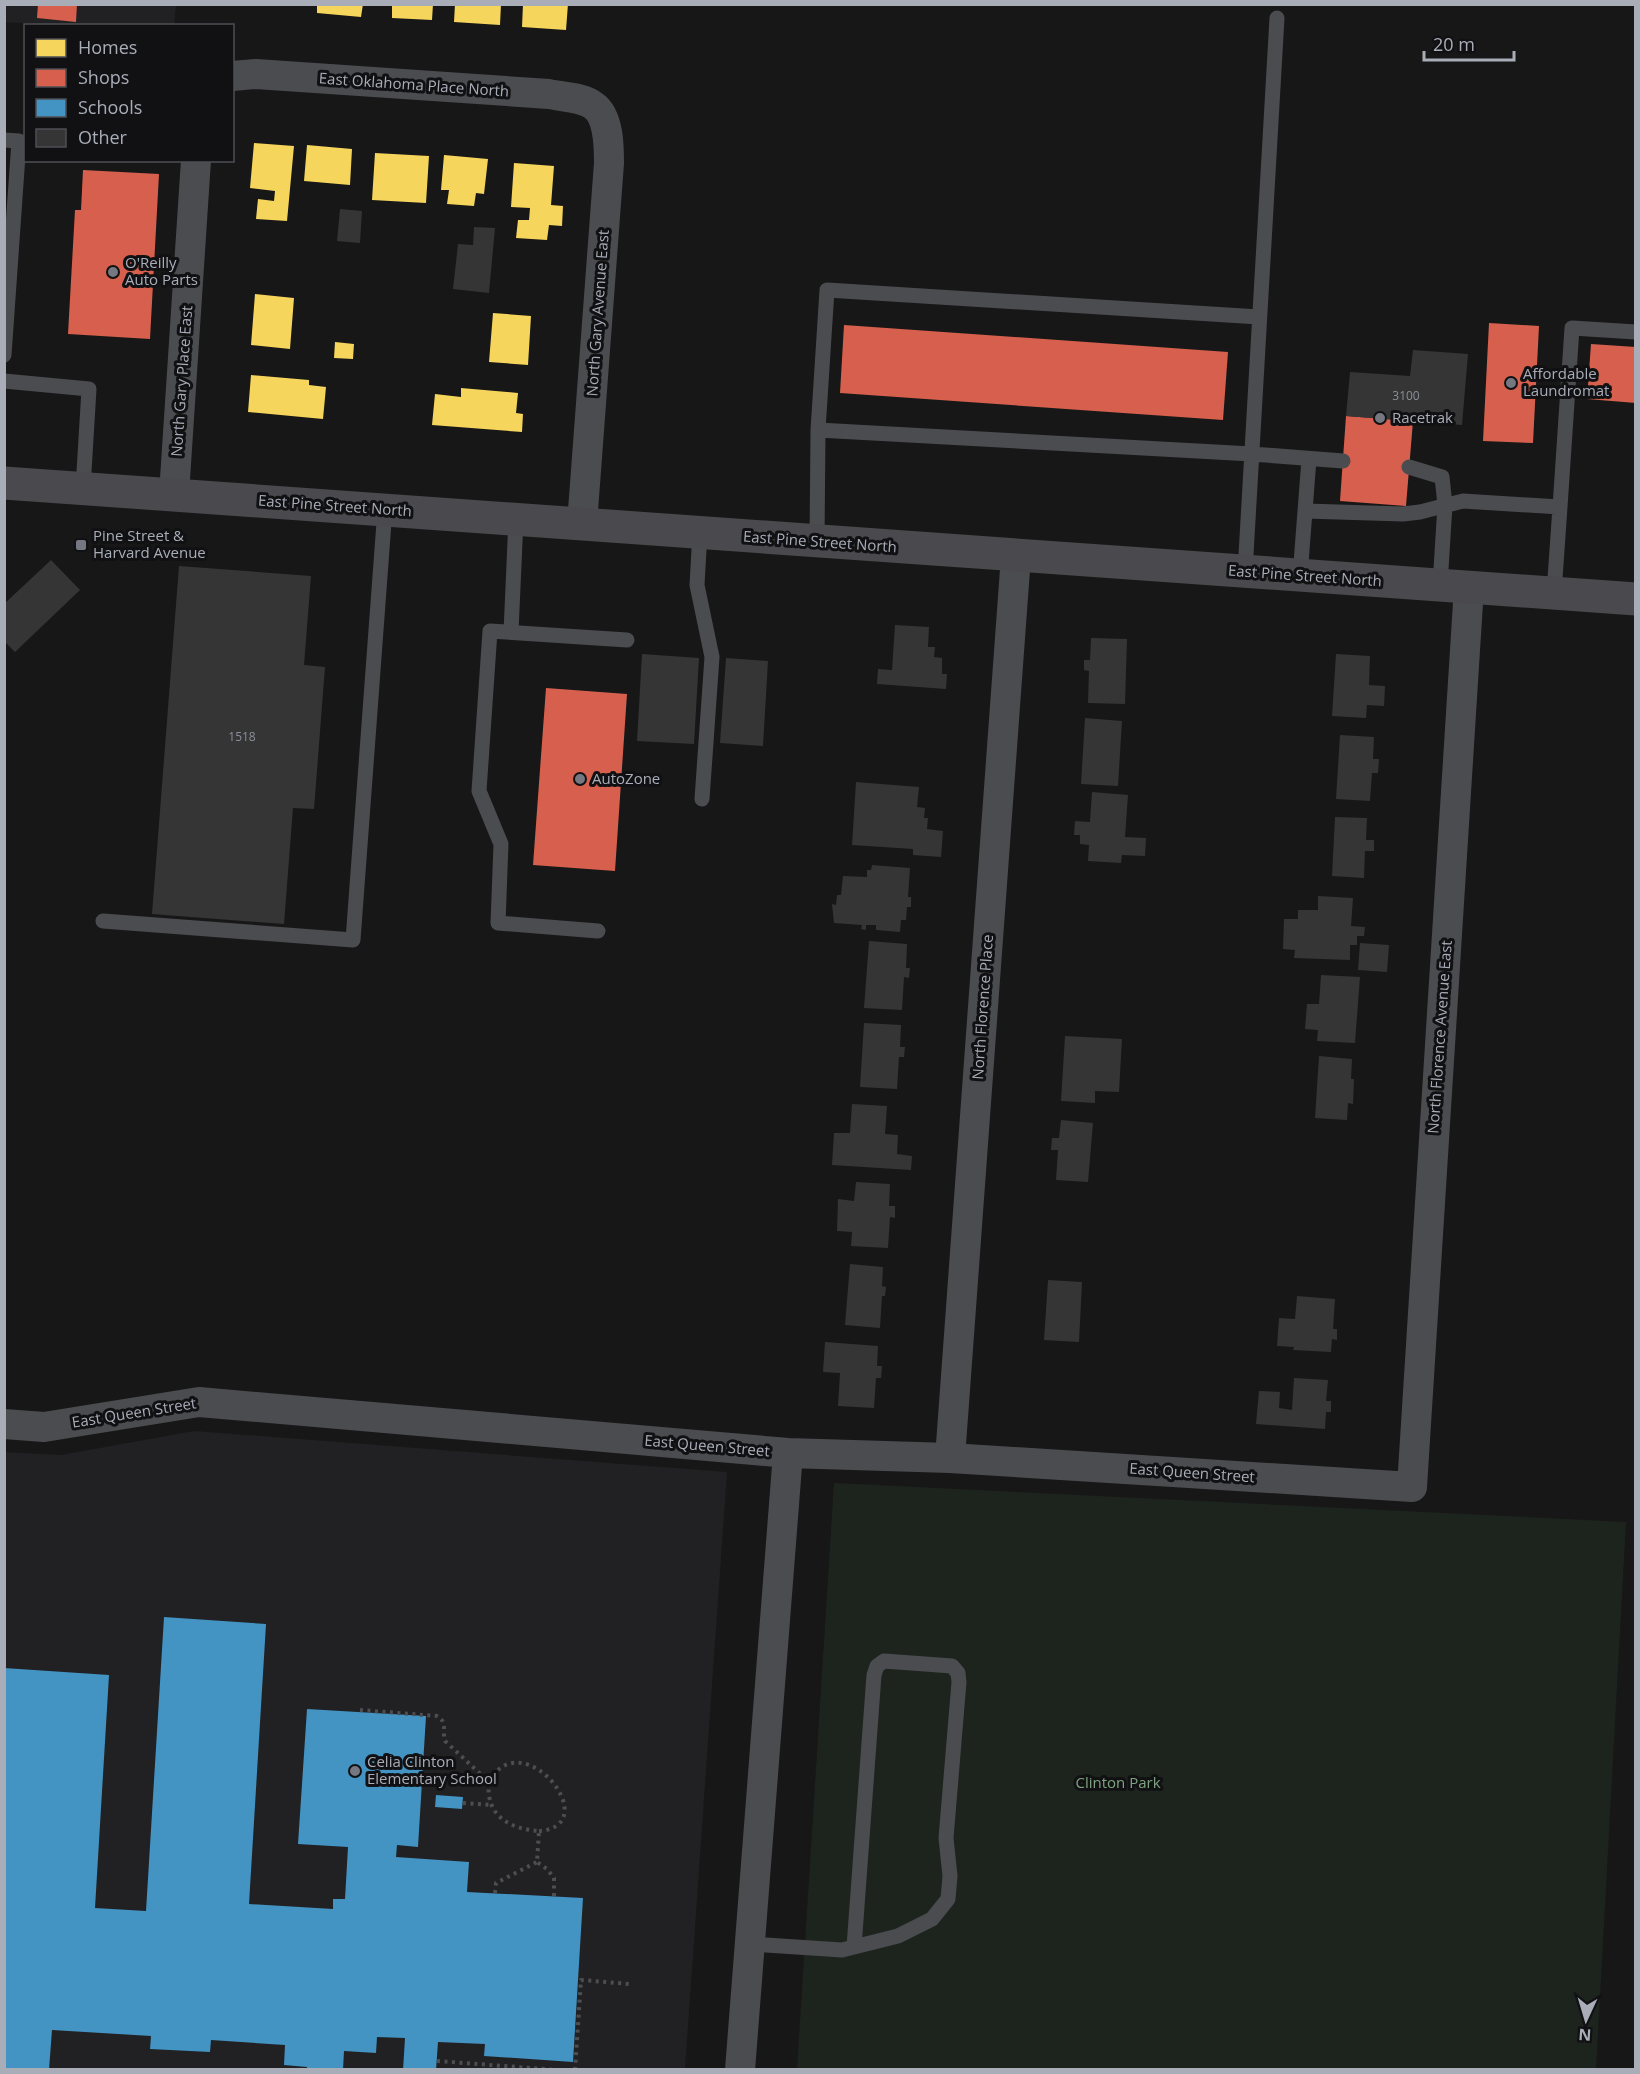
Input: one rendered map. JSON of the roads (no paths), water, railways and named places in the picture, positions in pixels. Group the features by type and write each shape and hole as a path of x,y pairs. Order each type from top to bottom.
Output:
{"main road":[{"name":"East Pine Street North","path":"4,483 1635,599"}],"street":[{"name":"East Oklahoma Place North","path":"234,76 256,74 549,94 578,99 595,106"},
{"name":"North Gary Avenue East","path":"582,524 609,164 609,140 605,123 595,106"},
{"name":"North Gary Place East","path":"174,494 196,162"},
{"name":"North Florence Place","path":"950,1458 1016,556"},
{"name":"North Florence Avenue East","path":"1412,1487 1454,586"},
{"name":"East Queen Street","path":"4,1424 44,1427 199,1402 788,1454 950,1458 1412,1487"},
{"path":"740,2070 788,1454"}],"lane":[{"path":"1245,572 1276,18"},
{"path":"4,140 19,141 4,355"},
{"path":"817,542 818,430 827,290 1259,318"},
{"path":"1554,593 1572,328 1635,332"},
{"path":"4,381 89,389 83,488"},
{"path":"818,430 1343,461"},
{"path":"1300,576 1309,459"},
{"path":"1409,468 1442,477 1454,586"},
{"path":"1305,511 1403,514 1463,501 1560,507"},
{"path":"103,921 353,940 385,509"},
{"path":"511,632 516,519"},
{"path":"700,532 697,585 712,657 702,799"},
{"path":"598,931 498,924 501,844 479,791 490,631 627,640"},
{"path":"750,1944 842,1950 854,1947 898,1936 932,1919 948,1899 950,1876 946,1838 959,1683 958,1673 952,1666 884,1661 877,1666 874,1675 854,1947"}],"place":[{"name":"O'Reilly Auto Parts","path":"113,272"},
{"name":"Affordable Laundromat","path":"1511,383"},
{"name":"Racetrak","path":"1380,418"},
{"name":"Pine Street & Harvard Avenue","path":"81,545"},
{"name":"AutoZone","path":"580,779"},
{"name":"Celia Clinton Elementary School","path":"355,1771"}],"park label":[{"name":"Clinton Park","path":"1118,1783"}]}
